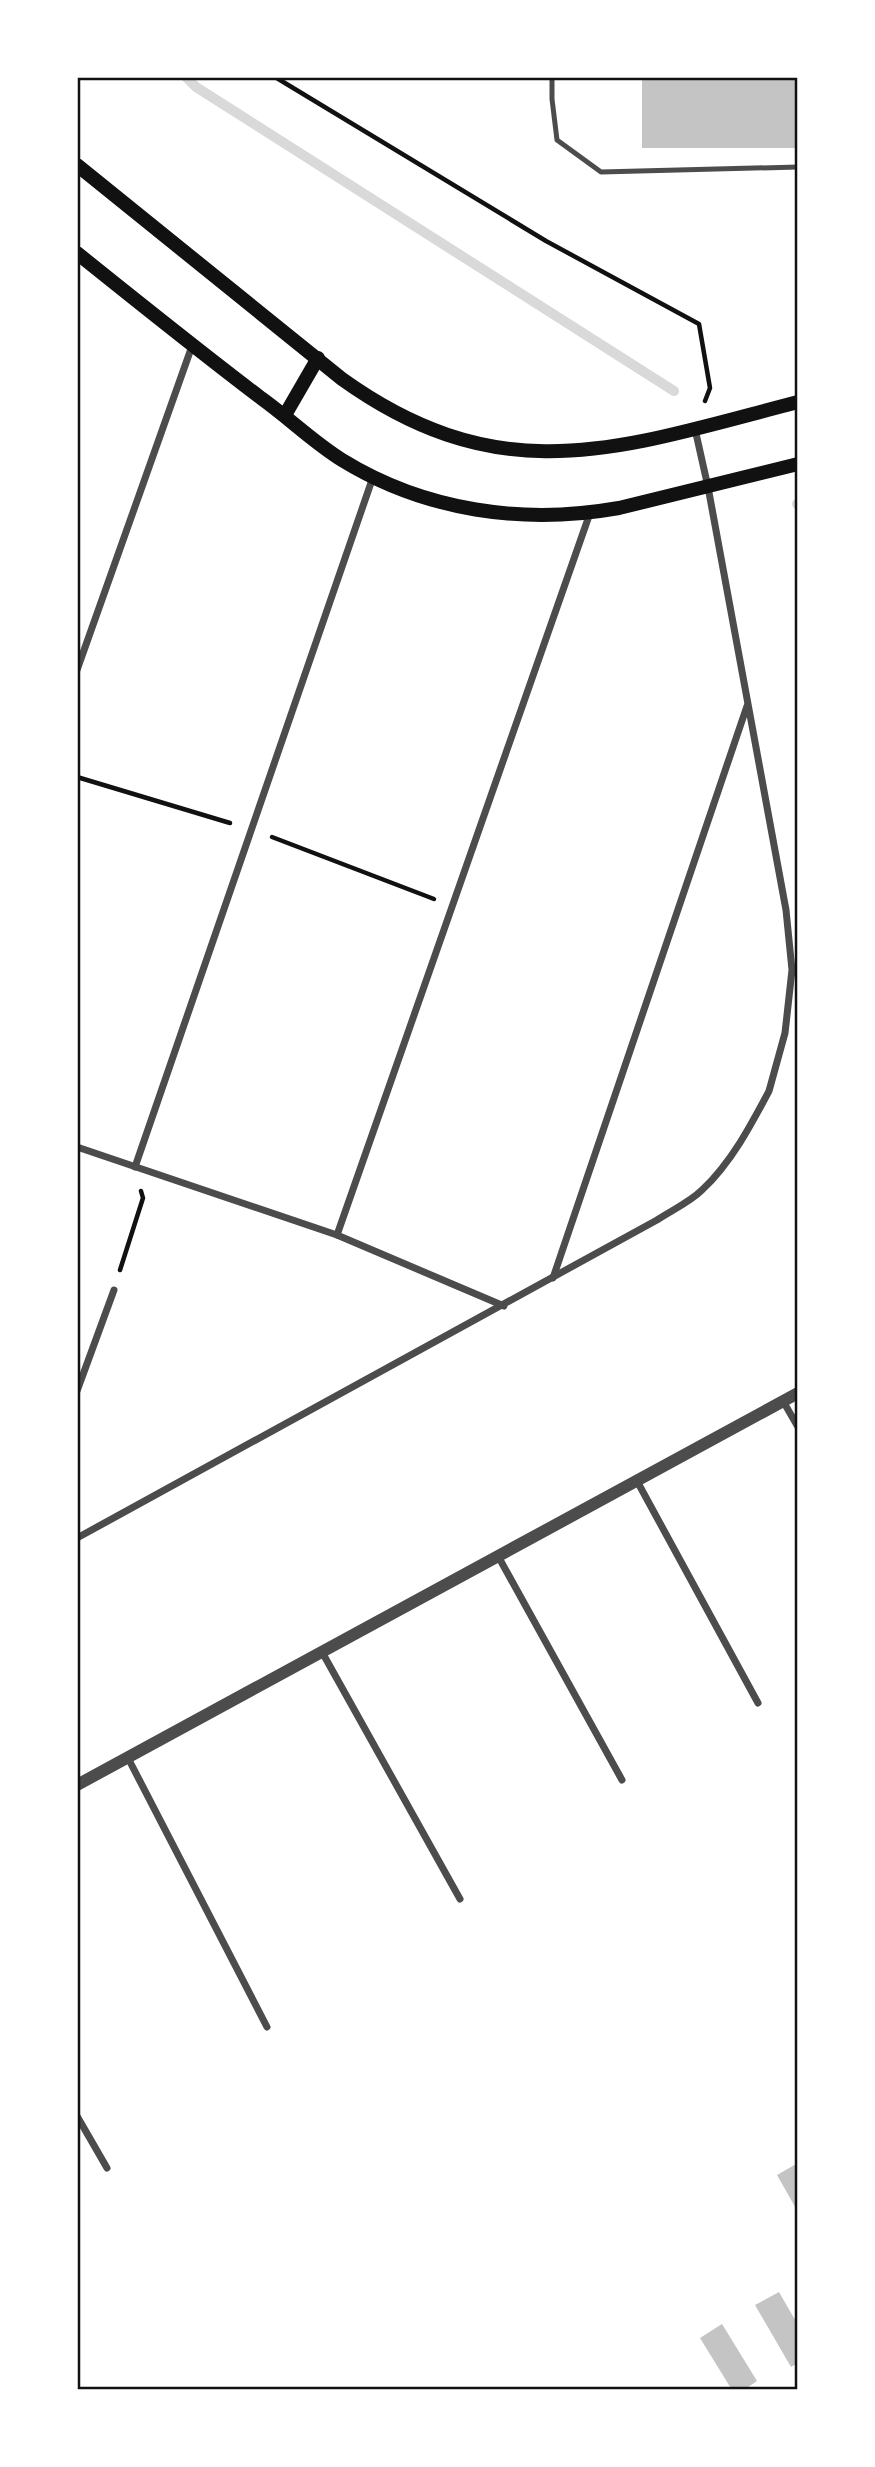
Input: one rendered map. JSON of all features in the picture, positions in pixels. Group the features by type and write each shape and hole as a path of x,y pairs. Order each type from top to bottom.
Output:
{"main road":[{"path":"77,165 360,391 402,417 438,432 475,444 513,450 552,453 591,450 798,402"},
{"path":"77,253 192,346 331,452 373,477 414,494 457,507 545,516 590,513 798,464"},
{"path":"285,415 318,358"}],"street":[{"path":"77,670 192,346"},
{"path":"77,1538 657,1220 702,1190 737,1148 769,1091 785,1033 792,970 786,910 708,487 694,428"},
{"path":"135,1167 373,477"},
{"path":"337,1235 590,513"},
{"path":"553,1279 747,705"},
{"path":"77,1147 337,1235 504,1306"},
{"path":"77,1391 114,1290"},
{"path":"77,1785 798,1393"},
{"path":"783,1401 798,1427"},
{"path":"637,1481 758,1703"},
{"path":"498,1556 622,1780"},
{"path":"322,1652 460,1899"},
{"path":"128,1758 267,2027"},
{"path":"77,2116 107,2168"}],"lane":[{"path":"552,77 557,140 601,172 798,167"}],"path":[{"path":"275,77 545,241 699,324 710,388 694,428"},
{"path":"114,1290 143,1198 135,1167"}],"building":[{"path":"642,77 798,77 798,148 642,148"},
{"path":"798,2163 798,2212 777,2175"},
{"path":"779,2292 798,2325 798,2363 791,2367 755,2305"},
{"path":"722,2324 757,2381 744,2390 732,2390 700,2338"}],"waterway":[{"path":"186,77 196,87 674,391"}]}
